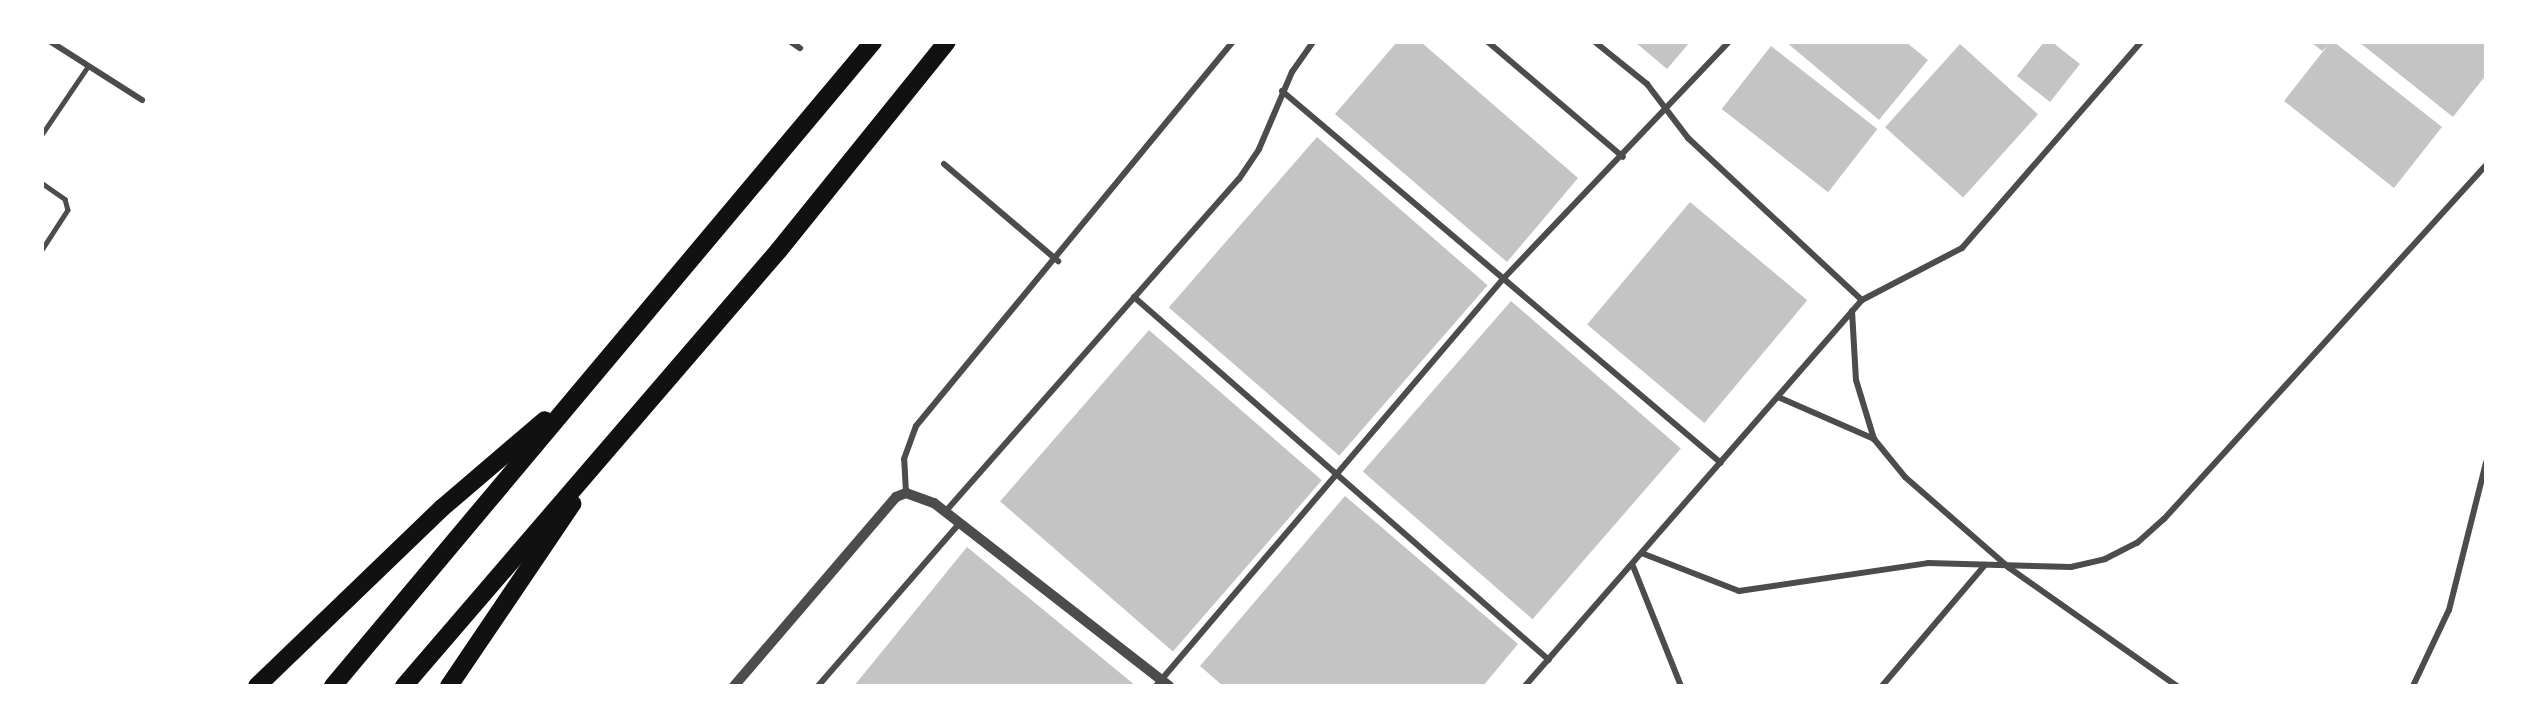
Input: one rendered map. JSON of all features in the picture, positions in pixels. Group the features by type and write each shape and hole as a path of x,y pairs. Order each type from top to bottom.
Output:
{"highway":[{"path":"333,686 873,42"},
{"path":"404,686 786,242 947,42"},
{"path":"257,686 442,508 585,386"},
{"path":"448,686 521,586 593,466"}],"street":[{"path":"51,42 142,100"},
{"path":"791,42 800,48"},
{"path":"906,493 904,459 916,426 1058,261 1233,42"},
{"path":"945,512 1239,179 1259,149 1282,91 1313,42"},
{"path":"1488,42 1623,157"},
{"path":"1595,42 1670,109 1688,138 1862,300"},
{"path":"734,686 896,497 906,493 945,512 1162,684 1503,279 1670,109 1729,42"},
{"path":"1525,686 1644,554 1862,300 1962,248 2141,42"},
{"path":"1282,91 1721,463"},
{"path":"944,164 1058,261"},
{"path":"1644,554 1738,591 1928,563 2071,567 2105,559 2137,543 2486,165"},
{"path":"1134,297 1549,660"},
{"path":"1852,311 1856,380 1874,439 1905,477 2008,567 2176,686"},
{"path":"1778,397 1874,439"},
{"path":"2413,686 2449,610 2486,464"},
{"path":"819,686 959,524"},
{"path":"1882,686 1985,565"},
{"path":"1633,566 1681,686"}],"lane":[{"path":"42,134 88,66"},
{"path":"42,183 65,199 68,210 42,250"}],"building":[{"path":"1397,42 1421,42 1578,178 1507,262 1335,114"},
{"path":"1635,42 1690,42 1667,69"},
{"path":"1786,42 1906,42 1928,60 1879,120"},
{"path":"2044,42 2052,42 2080,64 2050,102 2017,76"},
{"path":"2311,42 2334,42 2442,127 2394,188 2284,101 2328,45 2322,51"},
{"path":"2359,42 2481,42 2486,46 2486,75 2453,117"},
{"path":"1960,44 2038,114 1963,197 1885,127"},
{"path":"1771,46 1877,129 1828,192 1722,109"},
{"path":"1317,137 1488,285 1339,456 1169,308"},
{"path":"1690,202 1807,300 1704,423 1587,325"},
{"path":"1511,301 1681,449 1533,619 1363,472"},
{"path":"1149,330 1322,480 1173,652 1000,501"},
{"path":"1345,496 1518,644 1483,686 1223,686 1200,666"},
{"path":"967,547 1136,686 854,686"}]}
